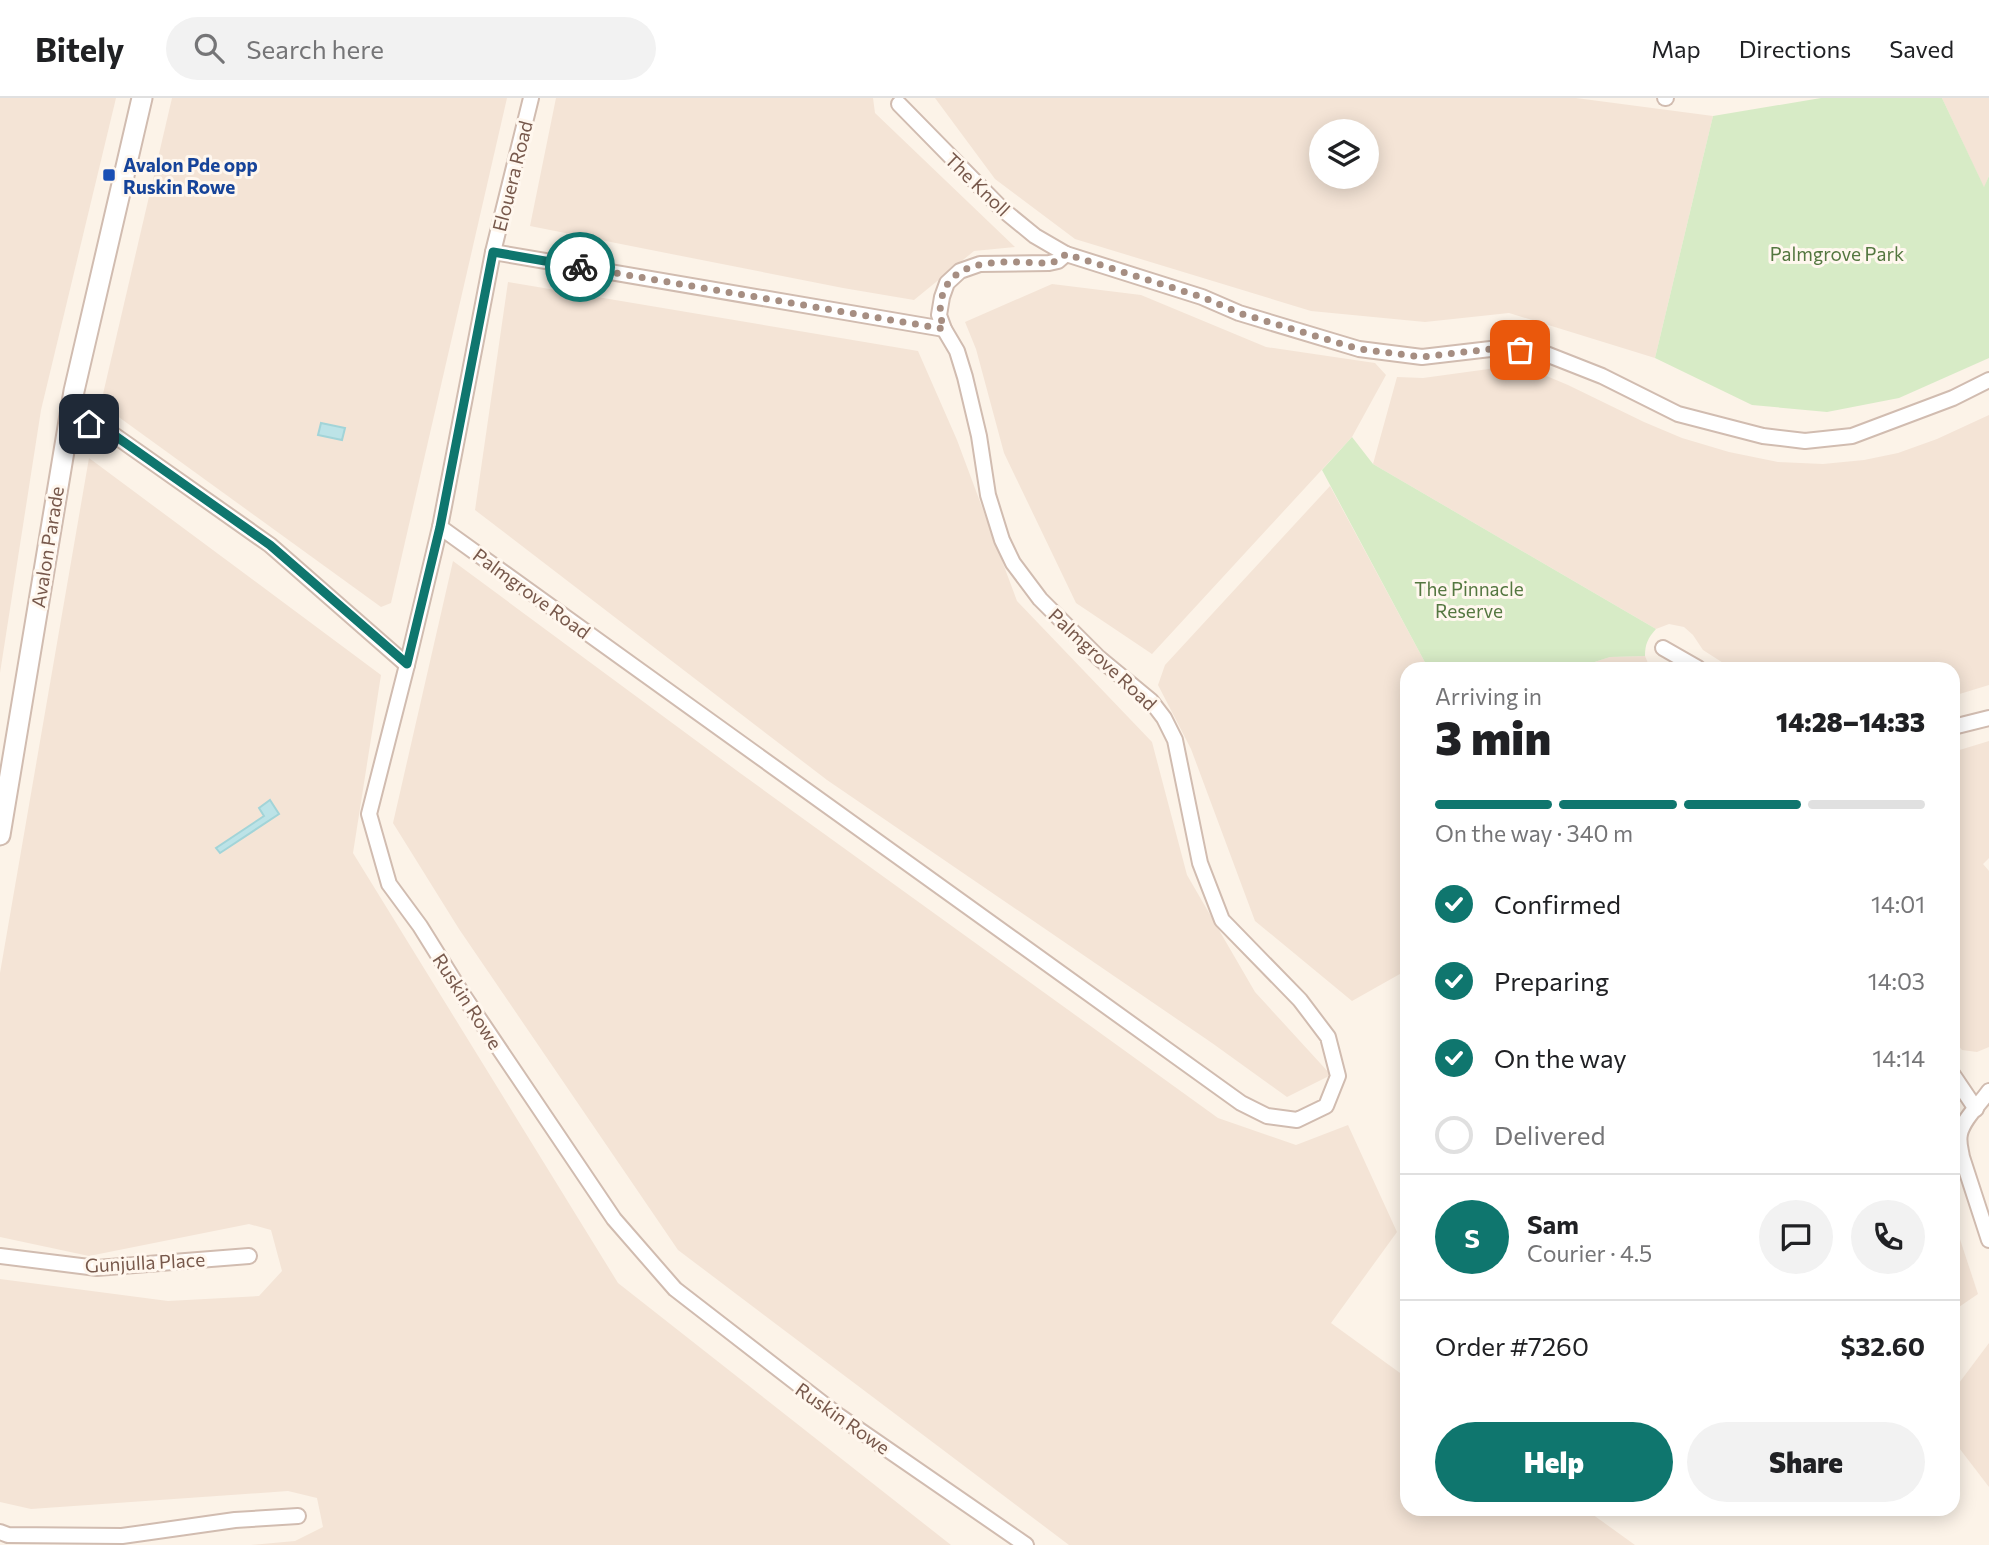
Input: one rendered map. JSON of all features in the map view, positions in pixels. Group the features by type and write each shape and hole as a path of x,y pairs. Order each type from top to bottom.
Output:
{"street":[{"name":"Avalon Parade","path":"0,835 68,419 142,98"},
{"name":"Elouera Road","path":"407,664 440,527 493,252 531,98"},
{"name":"The Knoll","path":"899,104 1002,209 1035,236 1066,254"},
{"path":"493,252 944,329"},
{"path":"1066,254 1202,297 1239,313 1359,349 1422,357 1499,348 1541,352 1602,376 1678,414 1763,436 1805,440 1852,436 1953,398 1989,380"},
{"name":"Palmgrove Road","path":"440,527 1241,1103 1267,1116 1297,1120 1326,1106 1338,1076 1328,1037 1300,1000 1222,920 1200,863 1175,740 1164,718 1151,701 1099,658 1040,600 1013,563 988,495 979,436 965,377 957,351 939,315 947,283 960,271 980,264 1049,263 1058,261 1066,254"},
{"path":"68,419 97,426 114,435 270,545 407,664"},
{"path":"1663,648 1688,662"},
{"name":"Ruskin Rowe","path":"407,664 369,814 389,884 420,926 463,995 614,1219 675,1289 839,1416 1026,1545"},
{"path":"1960,725 1989,718"},
{"path":"1960,1085 1976,1109"},
{"path":"1989,1091 1960,1134 1962,1157 1989,1240"},
{"name":"Gunjulla Place","path":"0,1256 97,1268 249,1256"},
{"path":"0,1532 8,1535 122,1536 235,1520 298,1516"}],"shaded area":[{"path":"0,98 116,98 41,410 0,673"},
{"path":"172,98 507,98 391,603 381,607 109,410 103,394"},
{"path":"556,98 873,98 875,113 1015,247 974,251 914,300 530,226"},
{"path":"935,98 1576,98 1713,116 1655,358 1509,313 1425,322 1311,311 1075,239 995,179"},
{"path":"1942,98 1989,98 1989,176 1984,188"},
{"path":"508,282 918,351 957,440 1017,601 1152,742 1187,875 1255,992 1331,1075 1287,1097 827,780 475,510"},
{"path":"1052,284 1141,295 1266,347 1375,363 1386,375 1352,437 1152,654 1076,603 1004,453 976,349 965,322"},
{"path":"1496,368 1537,372 1682,438 1729,452 1778,462 1823,464 1898,453 1937,439 1989,415 1989,685 1960,694 1960,662 1722,662 1703,650 1684,627 1669,624 1656,629 1373,464 1397,377 1423,378"},
{"path":"89,458 381,675 353,853 618,1283 951,1545 251,1545 295,1541 323,1527 317,1498 288,1491 31,1509 0,1502 0,1279 168,1301 259,1296 282,1271 271,1230 249,1224 89,1256 0,1237 0,973"},
{"path":"1330,486 1425,662 1400,662 1400,974 1352,1001 1255,921 1191,749 1158,685 1165,665"},
{"path":"453,561 740,773 1218,1118 1296,1145 1348,1125 1397,1232 1331,1323 1400,1373 1400,1516 1595,1516 1635,1545 1069,1545 678,1250 459,929 393,823"},
{"path":"1645,656 1648,662 1595,662 1610,657"},
{"path":"1989,741 1989,858 1983,864 1989,871 1989,1047 1977,1052 1960,1048 1960,750"},
{"path":"1960,1239 1978,1294 1960,1306"},
{"path":"1989,1343 1989,1487 1960,1449 1960,1382"}],"green space":[{"name":"Palmgrove Park","path":"1821,98 1942,98 1984,187 1989,176 1989,358 1899,398 1827,412 1752,405 1655,358 1713,116"},
{"name":"The Pinnacle Reserve","path":"1352,437 1373,464 1656,629 1647,641 1645,656 1610,657 1595,662 1425,662 1322,470"}],"water":[{"path":"321,423 345,428 342,440 318,435"},
{"path":"270,800 279,814 220,853 216,848 264,816 259,808"}],"way so far":[{"path":"580,267 944,329 939,315 942,297 947,283 960,271 980,264 1049,263 1058,261 1066,254 1202,297 1239,313 1359,349 1422,357 1499,348 1520,350"}],"place":[{"name":"Avalon Pde opp Ruskin Rowe","path":"109,175"}],"route":[{"path":"89,424 114,435 270,545 407,664 440,527 493,252 580,267"}]}
